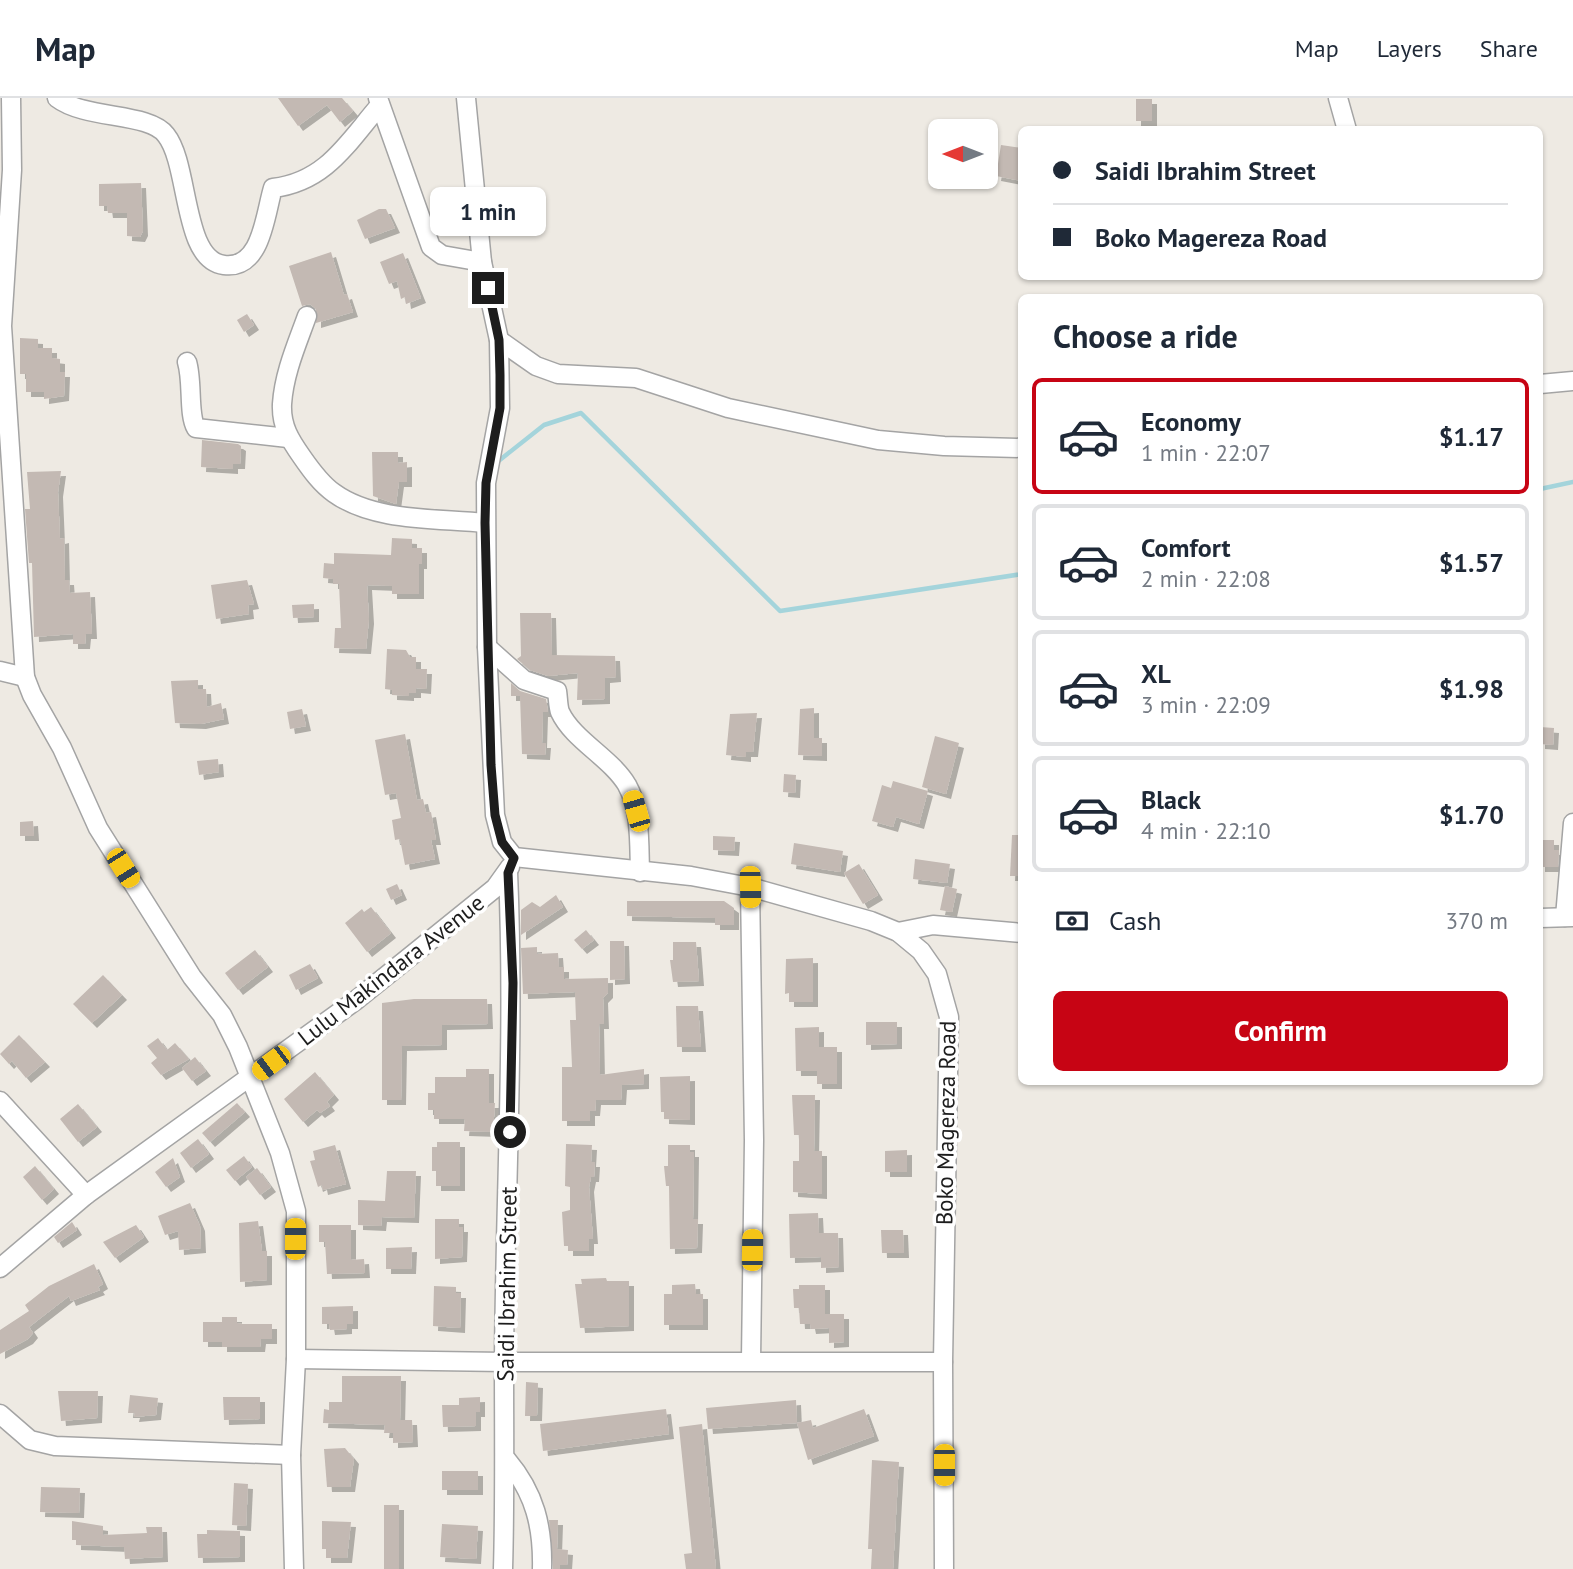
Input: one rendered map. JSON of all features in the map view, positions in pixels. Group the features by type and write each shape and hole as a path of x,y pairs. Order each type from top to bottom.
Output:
{"street":[{"path":"11,98 12,170 2,326 25,677 32,695 62,748 98,828 192,977 222,1015 280,1153 296,1211 296,1359 291,1455 294,1569"},
{"path":"57,98 69,107 150,123 165,133 177,153 194,232 202,252 214,264 231,266 243,263 255,252 273,188 296,185 324,169 379,102"},
{"path":"466,98 482,262 499,340 500,408 486,483 487,647 495,815 511,865"},
{"path":"1338,98 1346,126"},
{"path":"379,102 431,247 442,255 482,262"},
{"path":"307,316 289,366 282,402 283,423 289,439 316,477 348,502 393,514 485,523"},
{"path":"499,340 536,366 558,374 636,378 728,408 878,440 944,446 1018,448"},
{"path":"187,362 192,386 192,420 196,428 289,439"},
{"path":"1543,384 1573,381"},
{"path":"487,647 523,680 557,691 560,712 584,741 618,771 629,788 636,811 640,872"},
{"path":"0,671 25,677"},
{"path":"1543,918 1569,917 1573,823"},
{"name":"Boko Magereza Road","path":"511,865 691,876 750,887 898,932 921,951 937,974 949,1017 943,1362 944,1569"},
{"name":"Lulu Makindara Avenue","path":"0,1268 86,1195 355,1001 495,888 511,865"},
{"name":"Saidi Ibrahim Street","path":"503,1569 507,1460 504,1362 513,983 511,865"},
{"path":"750,887 754,1140 751,1360"},
{"path":"898,932 933,925 1018,933"},
{"path":"0,1101 86,1195"},
{"path":"296,1359 943,1362"},
{"path":"0,1414 30,1440 55,1446 291,1455"},
{"path":"507,1460 519,1475 541,1522 542,1569"}],"building":[{"path":"278,98 342,98 353,111 340,122 327,105 298,126"},
{"path":"1136,99 1152,99 1152,121 1136,121"},
{"path":"1001,145 1018,147 1018,180 998,176"},
{"path":"141,183 143,231 140,237 127,236 127,213 108,213 107,206 99,206 99,184"},
{"path":"379,209 386,209 395,228 365,239 357,220"},
{"path":"331,252 344,295 347,294 353,312 316,323 316,309 310,304 302,306 289,266"},
{"path":"403,253 421,298 406,304 405,297 401,299 397,281 389,284 380,262"},
{"path":"247,314 254,325 244,332 237,320"},
{"path":"20,338 38,339 38,348 52,348 52,358 60,359 60,372 65,372 64,396 44,399 44,392 26,392 26,374 20,374"},
{"path":"202,440 238,444 241,446 240,464 233,464 233,469 201,467"},
{"path":"372,452 398,452 398,463 407,462 407,482 399,482 396,504 373,496"},
{"path":"61,471 58,492 60,539 64,538 65,580 69,580 70,593 90,592 92,634 86,634 85,644 73,644 73,634 34,637 32,563 29,563 25,509 30,509 27,472"},
{"path":"392,538 412,539 412,548 422,548 419,594 392,594 392,586 367,585 369,619 366,649 334,648 335,628 341,628 339,584 333,584 333,579 323,578 324,563 334,564 334,553 391,555"},
{"path":"247,580 254,604 248,605 249,614 216,619 211,585"},
{"path":"314,604 314,617 293,618 292,605"},
{"path":"520,613 551,613 552,655 615,656 616,677 605,678 605,699 577,700 578,673 548,676 530,670 517,659 521,656"},
{"path":"387,649 406,650 410,657 416,657 416,669 427,669 426,689 416,688 416,693 409,693 409,696 392,695 392,690 385,689"},
{"path":"198,680 198,689 206,689 207,707 221,703 224,719 201,724 175,723 171,681"},
{"path":"511,683 520,691 546,699 548,712 543,712 542,743 546,743 545,755 522,754 520,696 511,696"},
{"path":"814,708 814,738 822,738 822,756 798,755 800,709"},
{"path":"302,709 306,726 290,729 287,712"},
{"path":"757,713 753,752 746,752 746,757 726,755 730,714"},
{"path":"1543,727 1554,728 1553,745 1543,744"},
{"path":"405,734 417,800 423,799 426,813 431,812 436,840 431,840 435,859 405,865 400,839 395,840 392,820 401,818 396,793 385,795 375,740"},
{"path":"935,736 959,743 946,794 922,787"},
{"path":"218,759 219,772 199,775 197,761"},
{"path":"784,774 796,775 795,793 783,792"},
{"path":"893,781 928,791 919,824 896,817 893,827 872,821 882,785 891,788"},
{"path":"33,821 34,836 20,836 20,822"},
{"path":"1012,835 1018,835 1018,876 1010,876"},
{"path":"713,836 735,837 734,851 713,850"},
{"path":"1543,840 1554,840 1554,850 1559,850 1558,867 1543,867"},
{"path":"794,843 843,851 840,872 791,864"},
{"path":"915,859 950,864 947,883 913,879"},
{"path":"859,864 878,895 863,904 844,873"},
{"path":"397,884 402,895 391,900 386,889"},
{"path":"945,886 957,889 952,912 940,910"},
{"path":"556,895 563,907 521,935 521,910 532,902 540,907"},
{"path":"627,901 724,901 734,908 734,925 715,925 715,918 627,916"},
{"path":"371,907 391,933 367,952 345,923 362,909 364,912"},
{"path":"586,930 594,940 582,949 574,940"},
{"path":"610,941 624,941 625,979 610,980"},
{"path":"673,942 696,942 699,981 673,982 670,960 673,960"},
{"path":"537,947 537,954 558,953 559,967 564,967 564,979 608,978 608,993 603,998 604,1024 599,1024 600,1075 644,1069 644,1084 622,1085 621,1100 596,1100 595,1111 590,1111 590,1121 562,1121 562,1067 572,1067 570,1020 576,1020 575,992 523,994 521,948"},
{"path":"255,950 268,967 238,990 225,973"},
{"path":"813,958 813,1002 789,1002 789,993 785,994 786,959"},
{"path":"310,964 318,978 296,990 289,975"},
{"path":"103,975 122,995 92,1023 73,1004"},
{"path":"414,999 487,999 488,1024 442,1025 442,1045 402,1046 401,1100 382,1100 382,1003"},
{"path":"676,1006 698,1006 701,1047 677,1047"},
{"path":"866,1022 897,1022 897,1044 866,1045"},
{"path":"819,1027 819,1047 837,1047 837,1084 817,1084 817,1071 796,1071 795,1028"},
{"path":"19,1035 45,1062 26,1078 12,1061 9,1064 0,1054"},
{"path":"158,1038 167,1050 175,1043 189,1059 161,1075 151,1063 157,1058 147,1046"},
{"path":"195,1057 206,1071 192,1081 182,1068"},
{"path":"466,1069 489,1069 489,1103 495,1103 493,1132 464,1131 465,1119 434,1119 434,1110 428,1110 428,1093 435,1093 435,1077 466,1077"},
{"path":"315,1072 334,1095 327,1102 330,1106 320,1113 317,1110 303,1122 284,1099"},
{"path":"690,1076 690,1120 664,1119 664,1112 661,1112 660,1077"},
{"path":"792,1095 815,1095 814,1151 822,1151 822,1194 793,1192 793,1161 799,1161 799,1135 794,1135"},
{"path":"237,1103 245,1112 210,1142 202,1133"},
{"path":"78,1104 97,1127 78,1142 60,1119"},
{"path":"198,1139 209,1154 191,1168 180,1153"},
{"path":"437,1142 460,1142 460,1186 436,1186 436,1171 432,1171 432,1147 437,1147"},
{"path":"566,1144 592,1145 594,1177 591,1177 589,1187 593,1239 589,1239 589,1251 568,1251 568,1246 564,1246 562,1212 570,1210 570,1187 565,1186"},
{"path":"335,1145 346,1184 323,1190 322,1185 318,1187 310,1161 315,1160 313,1151"},
{"path":"668,1145 690,1145 690,1152 694,1152 693,1219 698,1219 697,1248 670,1249 669,1186 666,1186 664,1166 668,1166"},
{"path":"907,1150 907,1172 885,1172 885,1151"},
{"path":"244,1156 252,1167 235,1181 226,1170"},
{"path":"173,1158 180,1177 166,1187 155,1172"},
{"path":"35,1166 54,1189 42,1200 23,1177"},
{"path":"257,1168 271,1187 260,1195 246,1177"},
{"path":"387,1171 416,1171 414,1218 382,1217 381,1226 358,1225 358,1200 385,1201"},
{"path":"190,1203 200,1226 201,1248 179,1250 178,1231 165,1235 158,1216"},
{"path":"818,1213 819,1233 838,1233 839,1267 821,1268 821,1257 790,1258 789,1214"},
{"path":"435,1219 459,1219 459,1227 463,1227 462,1257 435,1259"},
{"path":"258,1221 262,1251 267,1251 267,1280 240,1282 239,1223"},
{"path":"72,1222 77,1230 58,1243 54,1237"},
{"path":"136,1225 144,1237 115,1258 103,1242"},
{"path":"319,1225 351,1225 351,1260 364,1259 365,1273 327,1274 325,1242 319,1242"},
{"path":"881,1230 903,1230 904,1253 882,1253"},
{"path":"412,1247 411,1269 386,1269 386,1248"},
{"path":"94,1264 103,1284 98,1287 100,1290 71,1301 69,1296 29,1327 33,1333 28,1339 0,1354 0,1330 29,1311 25,1305 49,1286"},
{"path":"606,1278 607,1281 629,1281 629,1326 580,1328 575,1284 582,1284 581,1279"},
{"path":"695,1284 696,1294 703,1294 703,1325 664,1325 664,1294 672,1294 672,1285"},
{"path":"799,1285 825,1285 825,1314 844,1314 844,1342 829,1343 829,1328 811,1329 810,1324 800,1324 799,1308 794,1308 793,1289 799,1289"},
{"path":"434,1286 456,1287 456,1293 461,1293 460,1328 433,1326"},
{"path":"353,1306 353,1324 347,1324 347,1329 330,1330 329,1324 322,1324 322,1307"},
{"path":"222,1317 237,1317 237,1323 242,1324 272,1324 272,1339 261,1339 260,1347 222,1347 222,1342 203,1342 203,1322 222,1322"},
{"path":"342,1376 401,1376 400,1420 412,1420 413,1442 393,1443 393,1433 384,1433 385,1425 323,1423 324,1409 329,1410 329,1402 342,1402"},
{"path":"526,1382 538,1383 537,1416 525,1416"},
{"path":"58,1391 98,1391 97,1418 61,1421"},
{"path":"130,1395 158,1398 156,1415 134,1417 135,1413 128,1413"},
{"path":"223,1397 260,1397 260,1419 224,1420"},
{"path":"480,1397 476,1426 443,1427 442,1405 459,1405 459,1398"},
{"path":"796,1400 797,1423 708,1429 706,1408"},
{"path":"666,1409 669,1434 543,1451 540,1424"},
{"path":"864,1409 874,1436 808,1460 797,1423 811,1420 813,1428"},
{"path":"702,1424 716,1569 686,1569 684,1554 692,1553 679,1427"},
{"path":"345,1448 354,1459 350,1487 327,1487 324,1449"},
{"path":"872,1460 899,1462 893,1569 871,1569 872,1549 868,1549"},
{"path":"442,1471 478,1471 478,1490 442,1490"},
{"path":"234,1483 248,1484 246,1526 232,1525"},
{"path":"41,1487 80,1488 79,1513 40,1512"},
{"path":"384,1505 399,1505 399,1569 384,1569"},
{"path":"549,1520 558,1520 557,1549 568,1550 567,1565 560,1565 560,1569 553,1569"},
{"path":"72,1521 103,1526 103,1535 147,1533 146,1527 162,1527 163,1557 125,1559 124,1547 76,1545 76,1540 72,1540"},
{"path":"322,1521 351,1522 347,1558 326,1558 326,1549 322,1549"},
{"path":"442,1524 478,1526 476,1559 440,1557"},
{"path":"207,1530 240,1531 240,1557 198,1558 197,1534 207,1534"}],"waterway":[{"path":"496,463 544,425 581,413 780,611 1018,575"},
{"path":"1543,488 1573,482"}],"route":[{"path":"488,288 499,340 500,375 500,408 486,483 485,523 491,765 495,815 502,842 514,858 508,873 513,983 510,1132"}]}
